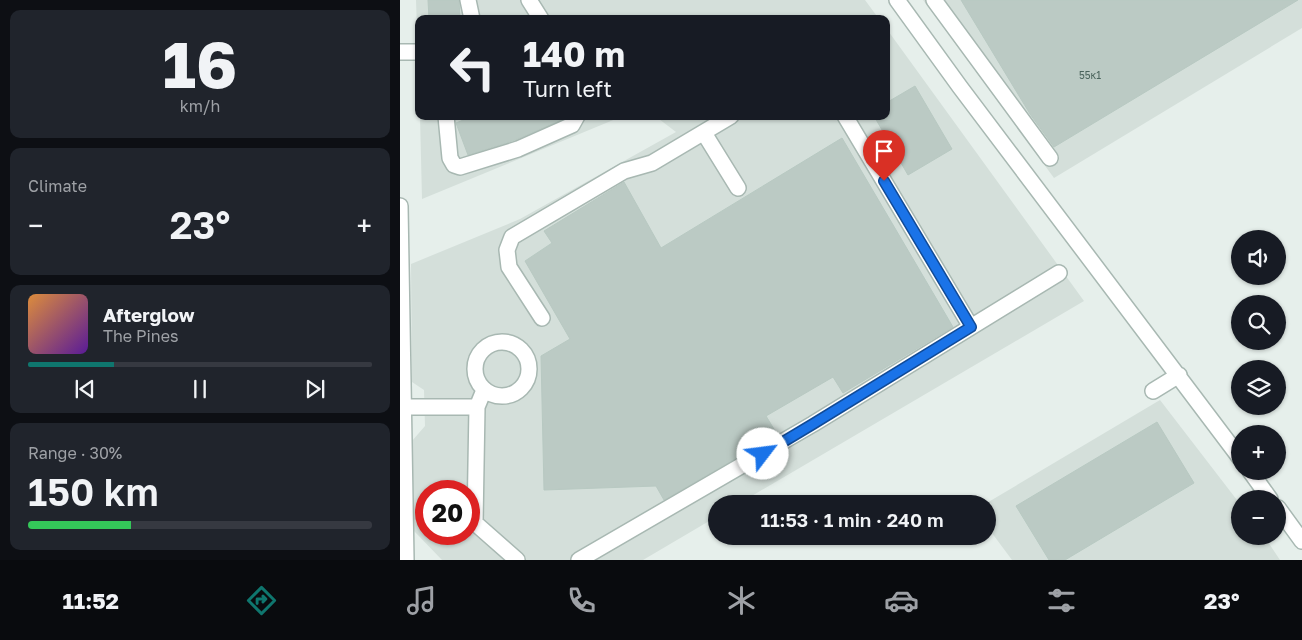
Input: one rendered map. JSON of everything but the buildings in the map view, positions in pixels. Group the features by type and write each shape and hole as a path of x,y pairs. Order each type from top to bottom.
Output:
{"street":[{"path":"468,0 471,15"},
{"path":"530,0 539,15"},
{"path":"897,0 960,87 1231,446"},
{"path":"934,0 1050,158"},
{"path":"400,52 415,52"},
{"path":"446,120 450,158 454,166 460,167 518,149 572,126 575,120"},
{"path":"542,318 509,267 507,250 512,237 624,171 652,163 725,120"},
{"path":"847,120 971,327"},
{"path":"704,133 738,188"},
{"path":"400,206 404,407 402,436 406,560"},
{"path":"579,560 813,424 1059,273"},
{"path":"1153,391 1179,375"},
{"path":"484,390 476,407 475,523 517,560"},
{"path":"404,407 476,407"},
{"path":"1286,519 1302,541"}],"shaded area":[{"path":"416,0 865,0 876,15 416,15"},
{"path":"923,0 1302,0 1302,28 1054,178"},
{"path":"890,34 1084,301 753,495 708,495 708,522 643,560 442,560 428,545 480,545 480,480 415,480 414,531 412,441 425,426 424,390 412,382 411,264 520,219 676,132 660,120 890,120"},
{"path":"420,120 613,120 422,199"},
{"path":"1160,400 1231,492 1231,545 1270,545 1280,560 1012,560 996,538 996,497"}],"route":[{"path":"763,454 971,327 884,181"}]}
